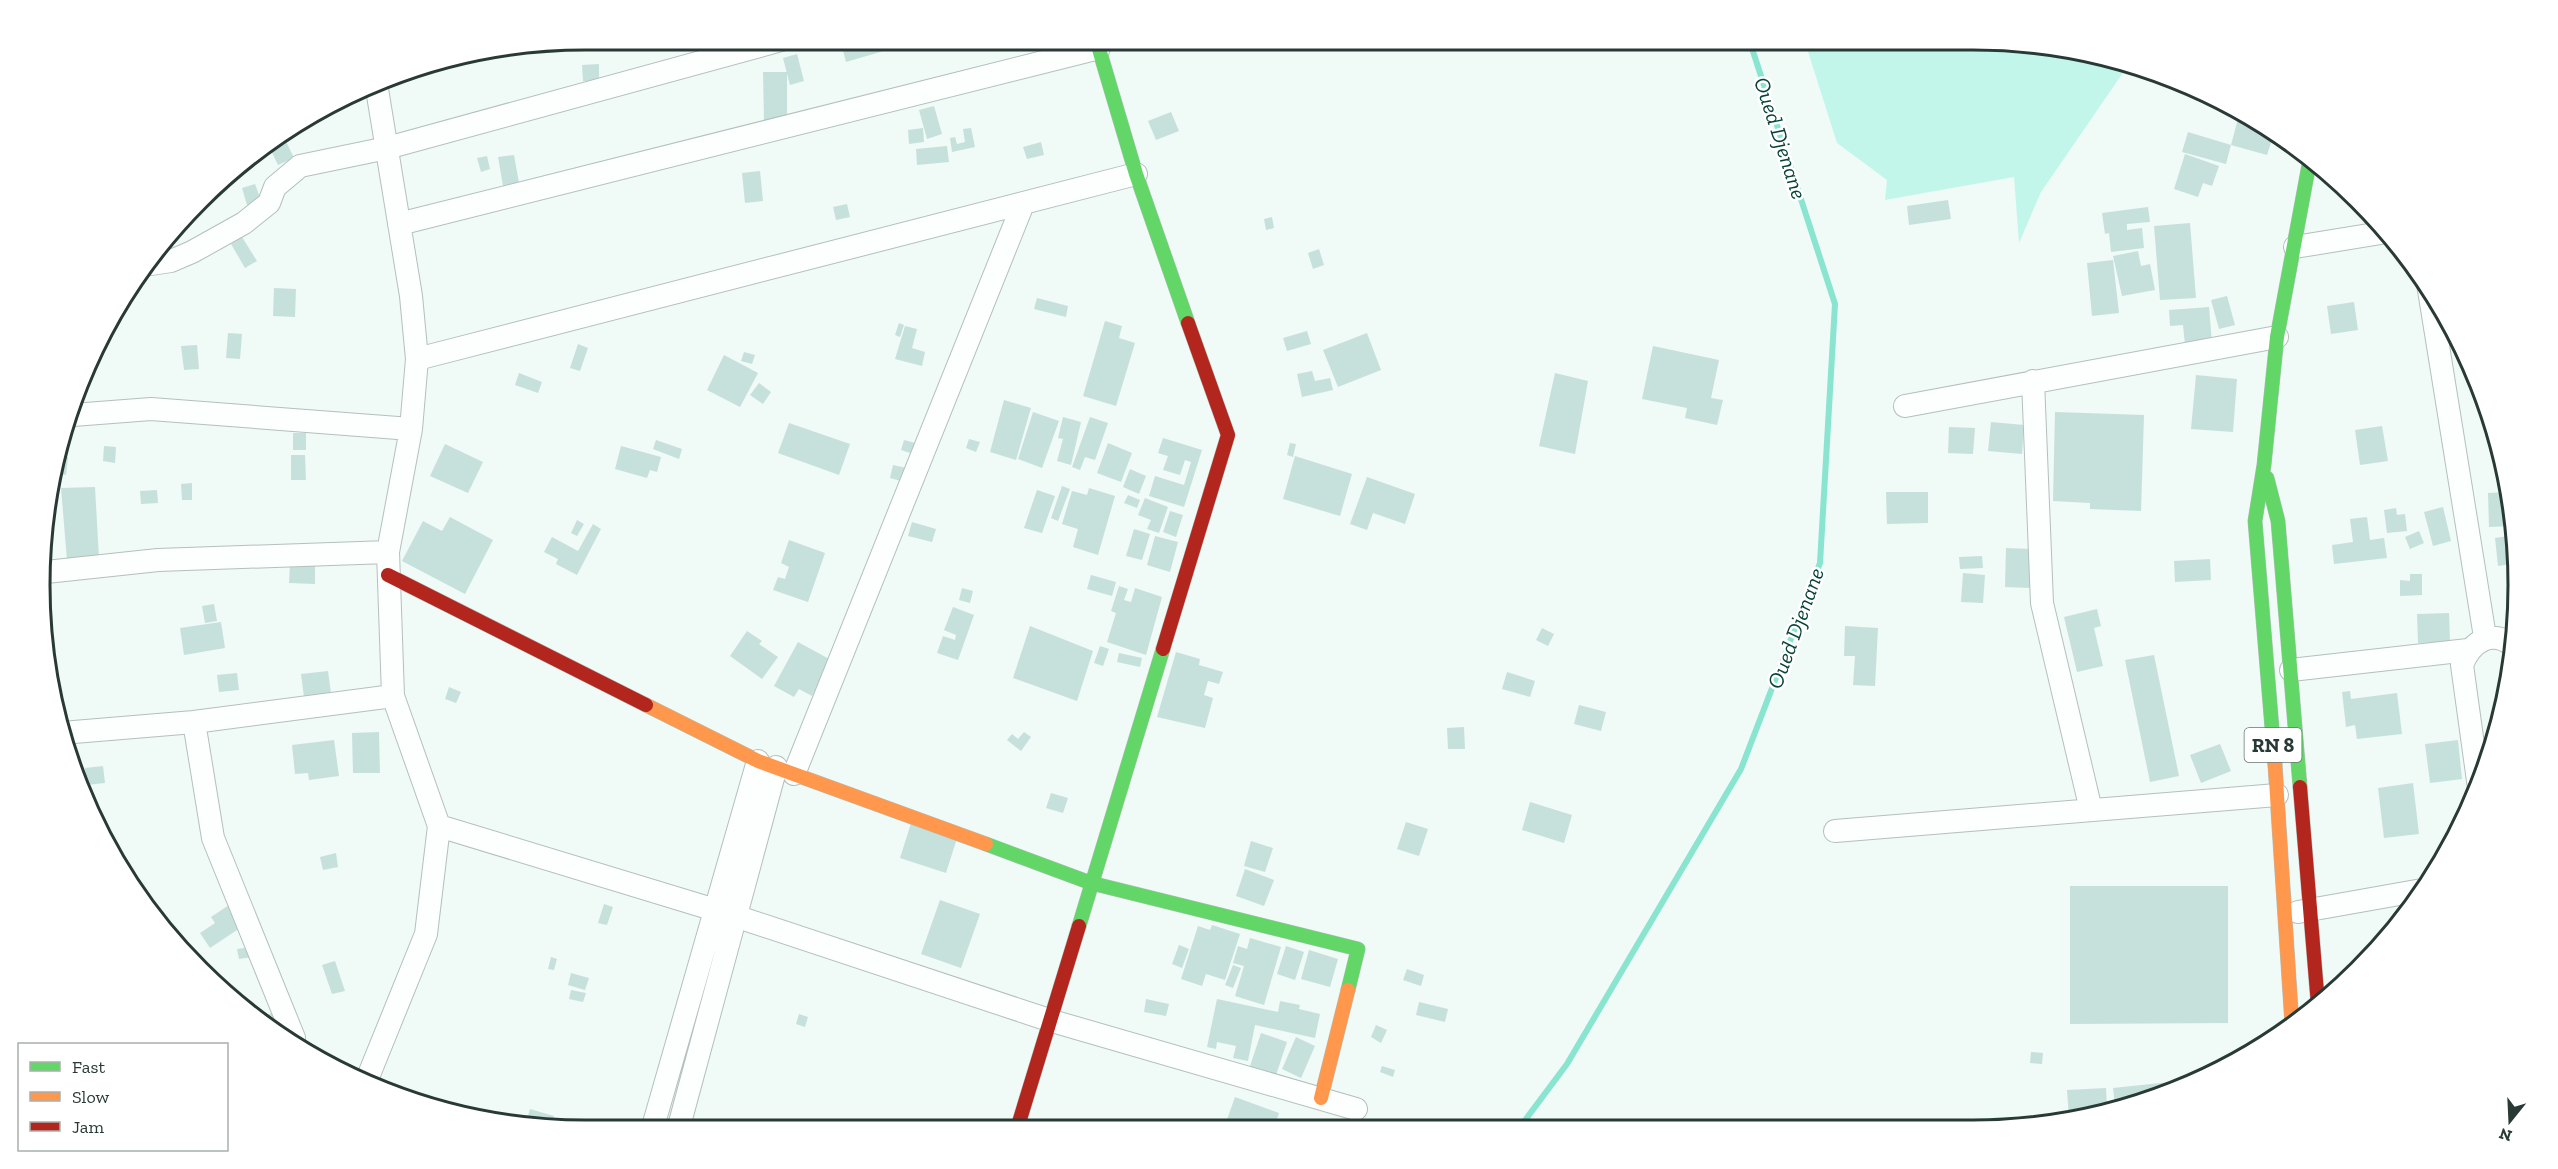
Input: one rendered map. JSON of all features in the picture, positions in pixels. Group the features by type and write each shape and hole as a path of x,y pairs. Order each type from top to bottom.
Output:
{"street":[{"path":"157,263 171,261 192,252 244,223 269,203 275,187 300,166 387,148 745,50"},
{"path":"399,224 1075,50"},
{"path":"1020,1120 1052,1021 1091,883 1228,435 1136,174 1100,50"},
{"path":"370,1074 426,934 439,826 393,696 388,552 411,429 417,359 411,296 377,91"},
{"name":"RN 8","path":"2291,1015 2277,795 2255,521 2264,465 2277,337 2309,168"},
{"path":"417,359 1136,174"},
{"path":"655,1120 776,768 1023,204"},
{"path":"2295,247 2377,234"},
{"path":"2433,311 2497,641"},
{"path":"1905,405 2277,337"},
{"path":"2033,381 2042,603 2091,810"},
{"path":"78,415 151,408 411,429"},
{"name":"RN 8","path":"2264,465 2278,521 2317,994"},
{"path":"50,572 158,560 388,552"},
{"path":"388,575 776,768 1091,883 1358,949 1321,1098"},
{"path":"2291,670 2497,641"},
{"path":"2476,767 2462,665 2497,641"},
{"path":"71,732 194,722 393,696"},
{"path":"194,722 213,838 292,1032"},
{"path":"1835,831 2277,795"},
{"path":"439,826 725,913 1052,1021 1356,1109"},
{"path":"2279,838 2305,835"},
{"path":"2284,914 2411,892"},
{"path":"680,1120 725,913"}],"green space":[{"path":"1807,50 2008,51 2078,60 2124,72 2041,192 2019,243 2014,177 1885,200 1887,180 1837,143"}],"building":[{"path":"843,50 887,50 846,62"},
{"path":"797,54 804,81 790,85 783,58"},
{"path":"599,64 599,81 583,81 582,65"},
{"path":"763,72 787,72 787,120 764,120"},
{"path":"934,106 942,134 927,139 919,110"},
{"path":"1171,112 1179,131 1156,140 1148,121"},
{"path":"2238,119 2272,140 2267,155 2231,145"},
{"path":"923,128 924,142 909,144 908,130"},
{"path":"971,128 975,147 952,152 950,138 955,137 957,144 965,142 963,129"},
{"path":"2188,132 2231,145 2226,164 2182,152"},
{"path":"286,141 294,158 278,165 271,151"},
{"path":"1041,142 1044,155 1027,159 1023,147"},
{"path":"947,146 949,162 917,165 916,149"},
{"path":"2185,154 2219,166 2212,186 2203,183 2198,197 2174,189"},
{"path":"514,155 519,183 503,186 498,157"},
{"path":"487,156 490,169 481,172 477,158"},
{"path":"760,171 763,201 745,203 742,173"},
{"path":"255,184 261,200 247,205 242,188"},
{"path":"1948,200 1951,219 1909,225 1907,206"},
{"path":"847,204 850,217 836,220 833,207"},
{"path":"2148,207 2150,222 2127,224 2127,230 2142,228 2144,248 2111,252 2109,233 2105,234 2102,213"},
{"path":"1272,217 1274,228 1266,230 1264,219"},
{"path":"2190,223 2196,298 2160,300 2154,226"},
{"path":"242,237 257,261 245,268 231,244"},
{"path":"1319,249 1324,265 1313,269 1308,253"},
{"path":"2138,251 2141,266 2150,264 2155,290 2122,296 2113,256"},
{"path":"2113,260 2119,313 2092,316 2087,263"},
{"path":"274,288 296,289 295,317 273,316"},
{"path":"2227,296 2235,325 2219,329 2211,300"},
{"path":"1037,298 1068,306 1066,317 1034,309"},
{"path":"2354,302 2358,330 2331,334 2327,306"},
{"path":"2209,307 2212,343 2185,345 2183,325 2170,326 2169,310"},
{"path":"1105,321 1122,326 1119,338 1135,343 1116,406 1083,396"},
{"path":"899,323 904,325 900,337 895,335"},
{"path":"905,326 917,329 912,348 925,352 922,366 895,359"},
{"path":"1307,331 1311,344 1287,351 1283,338"},
{"path":"228,333 242,334 240,359 226,358"},
{"path":"1367,333 1381,370 1338,387 1323,350"},
{"path":"578,344 588,348 580,371 570,368"},
{"path":"197,345 199,369 184,370 181,346"},
{"path":"1653,346 1719,360 1711,398 1723,400 1717,425 1685,418 1687,408 1642,399"},
{"path":"744,352 755,355 752,364 741,361"},
{"path":"724,355 758,373 740,407 707,390"},
{"path":"1312,371 1315,381 1330,378 1333,390 1302,397 1297,374"},
{"path":"519,373 542,382 538,393 515,385"},
{"path":"1555,373 1588,381 1575,454 1539,446"},
{"path":"2196,375 2237,379 2233,432 2191,429"},
{"path":"759,383 771,392 763,404 750,395"},
{"path":"1004,400 1031,408 1016,460 990,452"},
{"path":"1033,412 1059,421 1042,468 1018,459"},
{"path":"2055,412 2144,415 2141,511 2090,509 2090,503 2053,501"},
{"path":"1063,417 1081,422 1071,465 1057,461 1063,439 1058,438"},
{"path":"1090,417 1108,423 1095,460 1085,457 1080,470 1072,467"},
{"path":"1991,422 2024,425 2022,454 1988,451"},
{"path":"789,423 850,444 839,475 778,453"},
{"path":"2382,426 2388,461 2360,465 2355,430"},
{"path":"1949,427 1975,428 1973,454 1948,453"},
{"path":"293,433 306,433 306,450 293,450"},
{"path":"1163,438 1202,450 1184,507 1149,496 1155,476 1184,485 1191,462 1185,460 1180,475 1163,470 1168,456 1158,453"},
{"path":"969,439 980,442 976,452 966,448"},
{"path":"656,440 682,449 679,459 653,449"},
{"path":"904,440 919,444 916,455 901,450"},
{"path":"1108,443 1132,453 1121,482 1097,473"},
{"path":"1290,443 1296,444 1293,457 1287,455"},
{"path":"445,444 483,462 468,493 430,476"},
{"path":"104,446 116,447 115,463 103,461"},
{"path":"621,446 661,457 657,472 650,470 647,478 615,469"},
{"path":"291,455 305,455 306,480 291,480"},
{"path":"1295,456 1352,474 1340,516 1283,499"},
{"path":"65,457 68,457 66,475 61,474"},
{"path":"893,465 911,469 908,483 890,478"},
{"path":"1130,469 1146,476 1139,494 1123,487"},
{"path":"1367,477 1415,494 1405,524 1373,513 1367,530 1350,524"},
{"path":"192,483 192,500 182,500 181,484"},
{"path":"1062,486 1070,489 1058,521 1051,518"},
{"path":"95,487 99,558 67,560 61,488"},
{"path":"1089,488 1115,496 1098,555 1073,547 1078,529 1062,524 1072,491 1087,495"},
{"path":"157,490 158,503 141,504 140,491"},
{"path":"1037,490 1055,496 1042,533 1024,528"},
{"path":"1886,492 1928,492 1928,523 1887,524"},
{"path":"2500,492 2505,526 2489,527 2488,493"},
{"path":"1128,495 1140,500 1137,508 1124,503"},
{"path":"1145,498 1168,507 1159,533 1147,529 1151,520 1138,515"},
{"path":"2443,507 2451,541 2433,546 2424,512"},
{"path":"2396,508 2397,515 2405,514 2407,531 2387,533 2384,510"},
{"path":"1170,511 1183,515 1176,537 1163,532"},
{"path":"450,517 493,540 465,594 402,561 423,521 442,531"},
{"path":"2367,517 2370,540 2384,538 2387,558 2334,564 2332,545 2353,542 2350,519"},
{"path":"577,520 584,524 577,536 571,533"},
{"path":"912,522 936,529 932,542 908,536"},
{"path":"593,524 601,529 577,575 556,564 558,559 544,552 552,537 578,551"},
{"path":"1134,529 1150,534 1142,560 1126,556"},
{"path":"2419,531 2424,543 2410,549 2405,537"},
{"path":"1155,536 1178,542 1170,572 1147,565"},
{"path":"2506,536 2507,565 2498,566 2495,538"},
{"path":"789,540 825,553 808,602 773,590 778,577 785,579 789,567 781,563"},
{"path":"2006,548 2031,549 2031,588 2005,587"},
{"path":"1982,556 1983,568 1960,569 1959,557"},
{"path":"2210,559 2211,580 2175,582 2174,561"},
{"path":"290,564 315,564 315,584 289,583"},
{"path":"1963,573 1985,575 1983,603 1961,602"},
{"path":"2410,574 2422,574 2422,595 2400,596 2400,580 2410,581"},
{"path":"1091,575 1116,582 1112,596 1087,589"},
{"path":"1119,586 1128,589 1124,600 1131,602 1135,588 1162,597 1146,655 1107,642 1116,613 1111,611"},
{"path":"962,588 973,591 970,603 959,600"},
{"path":"214,604 217,621 205,623 202,606"},
{"path":"953,607 974,615 958,660 937,653 943,636 955,640 956,635 944,630"},
{"path":"2097,609 2101,626 2094,628 2103,666 2077,672 2064,617"},
{"path":"2449,613 2450,642 2418,643 2417,614"},
{"path":"221,622 225,648 184,655 180,628"},
{"path":"1030,626 1093,651 1077,701 1013,678"},
{"path":"1845,626 1878,628 1875,686 1853,685 1855,656 1844,656"},
{"path":"1542,628 1554,634 1548,646 1536,640"},
{"path":"747,631 762,641 759,644 778,657 762,679 730,656"},
{"path":"798,642 831,660 812,696 799,689 794,697 774,686"},
{"path":"1100,646 1109,649 1103,666 1094,663"},
{"path":"1176,652 1200,659 1199,665 1223,672 1219,684 1208,681 1204,695 1213,698 1205,728 1157,717"},
{"path":"1119,653 1142,658 1140,667 1117,662"},
{"path":"2154,655 2179,776 2150,782 2125,660"},
{"path":"328,671 332,701 305,705 301,674"},
{"path":"1507,672 1535,681 1530,697 1502,689"},
{"path":"237,673 239,690 219,692 217,675"},
{"path":"449,687 461,692 456,703 445,699"},
{"path":"2350,691 2351,699 2397,693 2402,734 2357,739 2355,725 2346,727 2342,692"},
{"path":"1579,705 1606,712 1601,731 1574,724"},
{"path":"1464,727 1465,749 1448,749 1447,728"},
{"path":"379,732 380,773 353,773 352,733"},
{"path":"1024,732 1031,737 1021,751 1007,740 1012,734 1018,739"},
{"path":"334,740 339,776 309,780 308,773 295,774 292,745"},
{"path":"2458,740 2462,779 2430,783 2425,744"},
{"path":"2220,744 2231,771 2201,783 2190,755"},
{"path":"103,766 105,783 88,785 85,768"},
{"path":"2413,783 2419,834 2384,838 2378,788"},
{"path":"1051,793 1068,798 1063,813 1046,808"},
{"path":"1530,802 1572,815 1564,843 1522,830"},
{"path":"912,820 958,835 946,873 900,858"},
{"path":"1406,822 1428,829 1419,856 1397,849"},
{"path":"1251,841 1273,848 1265,872 1244,866"},
{"path":"336,853 338,867 323,870 320,857"},
{"path":"1245,869 1274,880 1264,906 1236,896"},
{"path":"2070,886 2228,886 2228,1023 2070,1024"},
{"path":"940,900 980,914 961,968 921,954"},
{"path":"604,904 613,907 607,925 598,923"},
{"path":"229,905 243,926 210,948 200,933 215,923 211,917"},
{"path":"1212,925 1240,934 1225,980 1206,974 1202,986 1181,979 1198,926 1210,930"},
{"path":"1250,938 1281,947 1264,1005 1235,996 1244,966 1233,963 1238,946 1247,949"},
{"path":"1179,945 1189,949 1182,968 1172,964"},
{"path":"1286,946 1304,952 1295,980 1277,974"},
{"path":"252,947 253,957 239,959 237,949"},
{"path":"1309,950 1338,959 1330,987 1301,979"},
{"path":"551,957 557,959 554,970 548,969"},
{"path":"335,961 345,991 332,994 322,965"},
{"path":"1233,965 1241,968 1233,988 1225,985"},
{"path":"1407,969 1424,975 1421,986 1403,980"},
{"path":"571,973 589,978 585,990 568,985"},
{"path":"571,990 586,993 583,1002 569,999"},
{"path":"1146,999 1169,1004 1166,1016 1144,1012"},
{"path":"1217,999 1278,1012 1280,1001 1300,1005 1299,1009 1320,1014 1315,1038 1255,1025 1248,1061 1233,1058 1236,1046 1217,1042 1216,1049 1207,1047"},
{"path":"1419,1002 1448,1009 1445,1022 1416,1015"},
{"path":"271,1013 281,1024 281,1024 268,1015"},
{"path":"799,1014 808,1017 805,1027 796,1024"},
{"path":"1376,1025 1387,1030 1381,1043 1371,1037"},
{"path":"1261,1033 1287,1042 1275,1078 1249,1069"},
{"path":"1296,1037 1315,1046 1301,1078 1282,1069"},
{"path":"2031,1052 2043,1053 2042,1064 2030,1063"},
{"path":"1382,1066 1395,1070 1393,1077 1380,1072"},
{"path":"2170,1082 2114,1100 2113,1088"},
{"path":"2106,1088 2107,1102 2068,1111 2067,1090"},
{"path":"1235,1097 1279,1113 1277,1120 1227,1120"},
{"path":"530,1109 554,1116 553,1118 528,1116"}],"waterway":[{"name":"Oued Djenane","path":"1525,1120 1567,1064 1741,769 1820,563 1835,304 1753,50"}],"traffic: fast":[{"path":"1099,50 1136,174 1188,323"},
{"path":"2275,765 2255,521 2264,465 2277,337 2308,168"},
{"path":"2267,478 2278,521 2300,787"},
{"path":"1079,926 1163,649"},
{"path":"986,844 1091,883 1358,949 1348,990"}],"traffic: slow":[{"path":"646,705 758,761 986,844"},
{"path":"2275,765 2291,1014"},
{"path":"1321,1098 1348,990"}],"traffic: jam":[{"path":"1163,649 1228,435 1188,323"},
{"path":"388,575 646,705"},
{"path":"2300,787 2317,994"},
{"path":"1020,1120 1079,926"}]}
